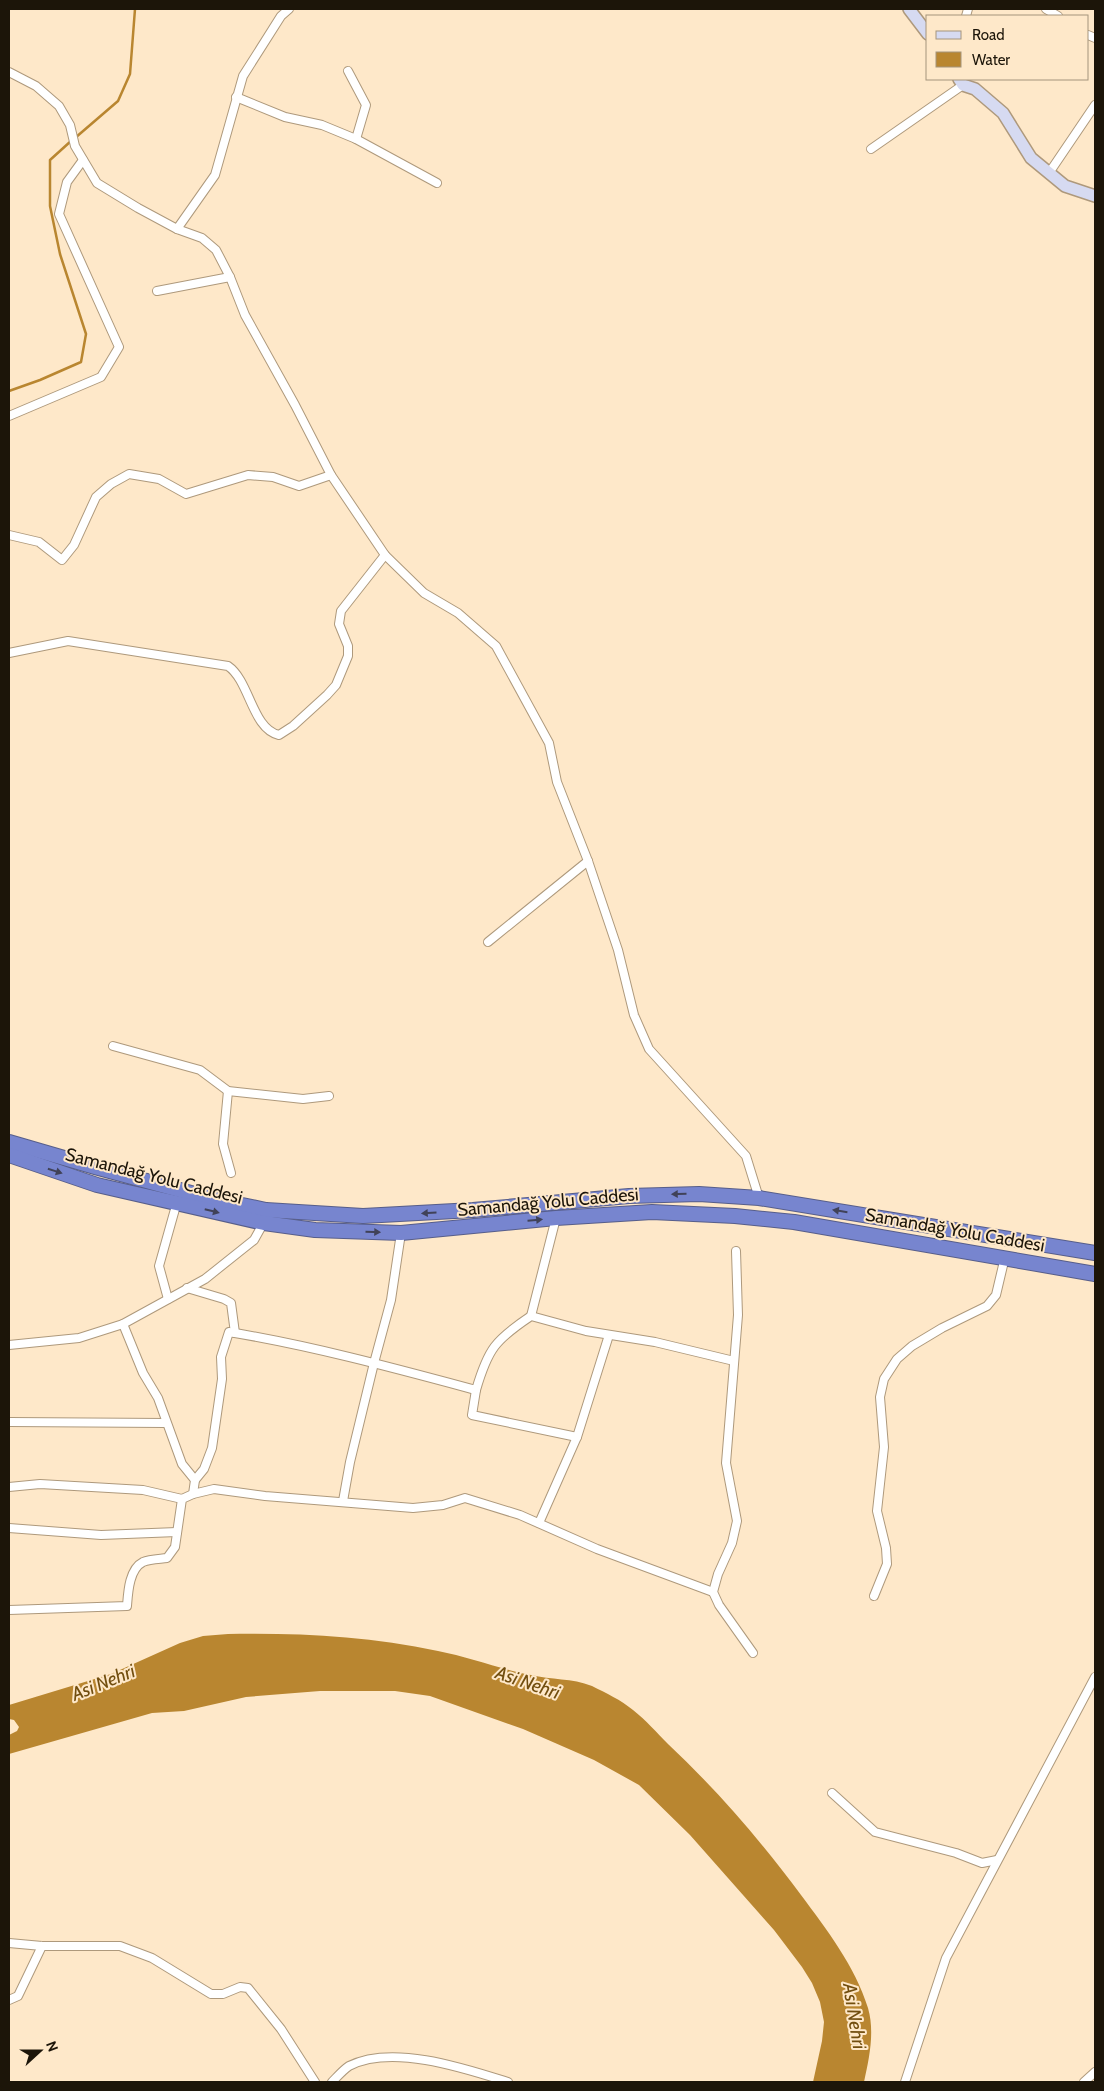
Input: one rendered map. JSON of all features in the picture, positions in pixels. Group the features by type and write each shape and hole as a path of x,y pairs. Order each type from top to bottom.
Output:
{"highway":[{"name":"Samandağ Yolu Caddesi","path":"9,1142 213,1199 265,1217 363,1216 473,1210 630,1196 699,1194 760,1198 1095,1253"},
{"name":"Samandağ Yolu Caddesi","path":"9,1156 97,1185 177,1202 265,1217 316,1230 401,1233 556,1218 652,1212 735,1216 794,1222 1095,1274"}],"street":[{"path":"177,229 214,175 243,76 281,16 289,9"},
{"path":"909,9 926,31"},
{"path":"348,71 366,105 356,138"},
{"path":"9,72 36,86 59,106 70,125 75,146 97,183 177,229 202,238 216,250 230,277 244,315 295,404 330,476 385,555 424,593 458,612 496,646 549,743 557,782 588,862 618,950 634,1015 649,1049 746,1156 760,1198"},
{"path":"871,149 961,82 975,89 1003,112 1031,158 1065,186 1095,196"},
{"path":"236,97 285,117 322,125 356,138 437,183"},
{"path":"1049,173 1095,105"},
{"path":"9,416 102,376 119,347 59,214 67,182 82,160"},
{"path":"157,292 230,277"},
{"path":"9,535 39,542 62,560 74,545 96,497 111,484 128,474 159,479 186,494 248,475 273,478 299,486 330,476"},
{"path":"9,653 68,641 228,666 237,672 267,730 279,735 293,726 327,696 336,685 348,656 348,646 339,624 340,612 385,555"},
{"path":"488,942 588,862"},
{"path":"113,1046 200,1070 228,1091 303,1098 330,1096"},
{"path":"228,1091 223,1144 231,1173"},
{"path":"168,1299 160,1266 177,1202"},
{"path":"9,1345 79,1338 123,1324 205,1279 254,1240 265,1217"},
{"path":"556,1218 531,1316 496,1343 484,1362 476,1390 472,1415 577,1437"},
{"path":"343,1502 350,1462 391,1300 401,1233"},
{"path":"736,1251 738,1315 726,1463 737,1521 732,1543 718,1574 713,1592 719,1605 753,1653"},
{"path":"874,1596 887,1564 886,1548 876,1511 884,1447 880,1397 884,1379 897,1359 912,1346 942,1328 987,1306 996,1295 1005,1257"},
{"path":"187,1288 224,1299 230,1303 235,1333"},
{"path":"531,1316 734,1361"},
{"path":"123,1324 142,1373 158,1398 182,1464 195,1480"},
{"path":"193,1494 195,1480 204,1468 212,1448 222,1379 221,1356 229,1332 275,1340 374,1363 476,1390"},
{"path":"539,1524 577,1437 610,1335"},
{"path":"9,1422 166,1423"},
{"path":"9,1487 40,1484 143,1490 182,1499 214,1489 265,1496 413,1508 443,1505 465,1498 494,1506 596,1549 713,1592"},
{"path":"9,1610 127,1606 135,1568 143,1562 167,1558 175,1547 182,1499"},
{"path":"9,1528 102,1535 177,1532"},
{"path":"906,2082 946,1958 1095,1677"},
{"path":"832,1793 875,1832 956,1853 982,1862 997,1860"},
{"path":"9,1943 42,1946 120,1946 152,1958 211,1994 223,1994 240,1987 248,1988 281,2029 315,2082"},
{"path":"9,2000 18,1996 42,1946"},
{"path":"332,2082 348,2067 386,2057 439,2062 508,2082"},
{"path":"1084,2082 1095,2072"}],"water":[{"name":"Asi Nehri","path":"228,1634 333,1636 412,1646 539,1677 584,1683 628,1706 647,1722 704,1779 738,1816 786,1875 821,1922 848,1963 856,1978 870,2017 870,2045 864,2082 813,2082 824,2022 820,2002 812,1983 774,1930 690,1835 639,1785 594,1760 523,1729 430,1696 395,1691 320,1691 246,1697 184,1711 152,1713 9,1754 9,1735 17,1731 19,1727 14,1720 9,1719 9,1705 111,1674 180,1643 203,1636"}],"waterway":[{"path":"75,138 118,101 130,74 135,9"},
{"path":"9,391 81,362 86,334 60,254 50,206 50,160 71,141"}]}
